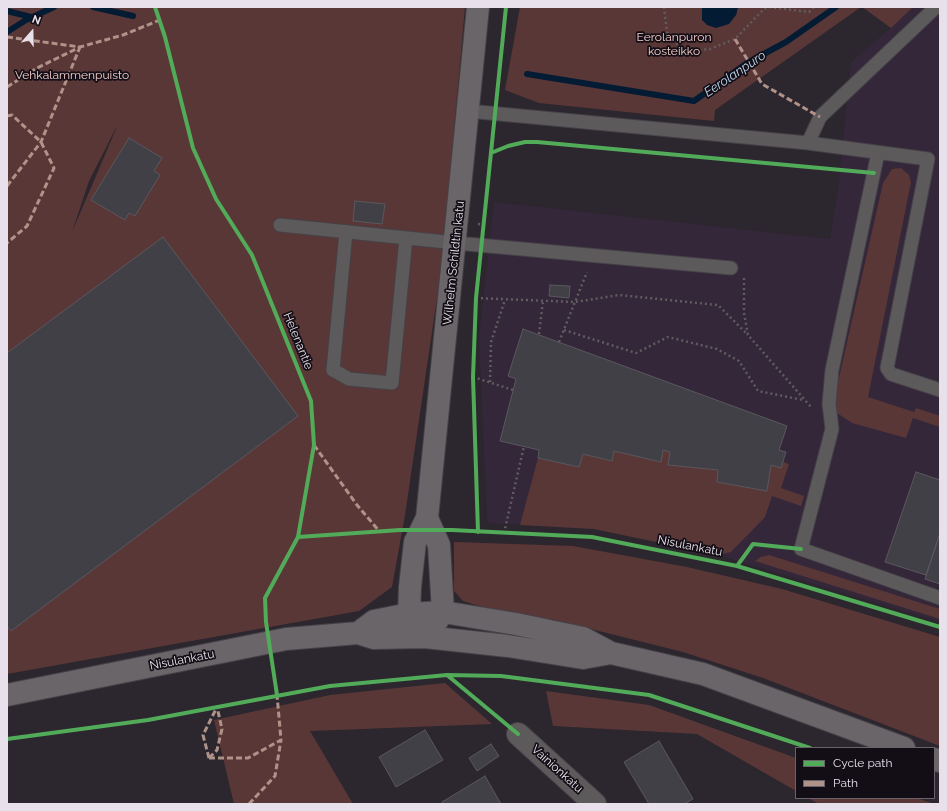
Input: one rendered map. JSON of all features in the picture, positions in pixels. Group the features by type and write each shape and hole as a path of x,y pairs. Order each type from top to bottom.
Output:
{"main road":[{"name":"Wilhelm Schildtin katu","path":"409,614 415,542 427,518 456,244 478,7"},
{"path":"409,614 425,637 443,612 439,545 427,518"},
{"name":"Nisulankatu","path":"358,632 374,621 409,614 443,612 583,638 611,653 703,674 901,747"},
{"name":"Nisulankatu","path":"7,695 286,639 358,632 374,638 425,637 508,646 583,658 611,653"}],"street":[{"name":"Vainionkatu","path":"518,734 595,804"}],"lane":[{"path":"808,143 820,117 936,7"},
{"path":"468,111 808,143 928,159 887,368 891,374 940,390"},
{"path":"878,153 832,370 829,404 832,429 801,549 940,598"},
{"path":"280,225 456,244 731,268"},
{"path":"346,232 333,370 349,380 392,384 406,238"}],"path":[{"path":"664,7 667,32 679,46 690,51 710,49 735,39 764,10 769,7 809,12 814,7"},
{"path":"481,246 485,217"},
{"path":"559,342 593,255"},
{"path":"731,268 744,269 744,313 748,335"},
{"path":"476,291 476,306"},
{"path":"476,298 575,302 619,295 718,305 748,335 804,400 832,429"},
{"path":"490,382 491,342 505,300"},
{"path":"539,334 542,301"},
{"path":"564,330 636,353 668,337 717,349 739,361 758,391 804,400"},
{"path":"473,369 473,385"},
{"path":"473,377 513,390"},
{"path":"504,533 524,446"},
{"path":"497,533 511,534"}],"shaded area":[{"path":"912,7 940,7 940,622 718,555 594,529 487,523 479,337 494,202 830,239 839,182 851,62 891,28"}],"green space":[{"name":"Vehkalammenpuisto","path":"7,7 465,7 442,264 405,515 392,587 359,611 7,674","holes":["116,129 72,232 89,181"]},
{"name":"Eerolanpuron kosteikko","path":"520,7 702,7 702,20 736,15 738,7 861,7 715,110 714,121 539,103 505,90"},
{"path":"862,7 913,7 891,28"},
{"path":"901,168 909,175 911,182 868,397 914,412 916,408 940,416 940,427 913,418 906,438 852,423 834,411 834,400 883,183 892,169"},
{"path":"663,450 670,452 668,465 718,470 717,482 767,491 771,465 783,462 789,464 781,488 804,496 801,506 772,496 765,517 731,552 718,555 594,529 520,525 538,458 579,467 583,454 612,461 614,451 661,462"},
{"path":"454,542 573,546 687,567 782,589 940,637 940,746 763,678 683,652 555,620 489,609 463,601 454,591"},
{"path":"769,555 940,609 940,619 755,561 761,557"},
{"path":"445,683 492,724 310,731 353,804 234,804 214,720 330,695"},
{"path":"546,691 649,705 795,758 795,790 697,734 553,726"},
{"path":"810,799 919,799 935,804 819,804"}],"water":[{"path":"702,7 738,7 736,15 729,24 716,28 707,25 702,20"}],"building":[{"path":"129,138 162,158 154,171 160,175 135,216 129,213 125,220 91,200"},
{"path":"355,201 385,204 382,224 353,221"},
{"path":"163,237 298,416 11,631 7,626 7,353"},
{"path":"550,285 570,286 569,298 549,296"},
{"path":"523,329 787,426 779,450 786,452 781,468 771,465 767,491 717,482 718,470 668,465 670,452 663,450 661,462 614,451 612,461 583,454 579,467 538,458 539,450 500,441 516,379 508,376"},
{"path":"916,472 940,480 940,533 926,575 885,562"},
{"path":"940,533 940,584 925,579"},
{"path":"425,730 443,760 396,787 379,757"},
{"path":"659,741 693,799 684,804 649,804 624,762"},
{"path":"491,744 499,756 477,771 469,758"},
{"path":"485,776 501,804 443,804 442,802"}],"waterway":[{"name":"Eerolanpuro","path":"7,32 26,20 54,7"},
{"name":"Eerolanpuro","path":"93,7 133,16"},
{"name":"Eerolanpuro","path":"527,74 694,101 747,63 786,42 836,7"},
{"path":"7,11 31,17"}],"marked path":[{"path":"7,37 80,47 123,35 160,20"},
{"path":"735,39 762,84 820,117"},
{"path":"7,87 37,68 80,47"},
{"path":"7,186 41,142 80,47"},
{"path":"7,116 12,115 41,142 54,168 27,226 7,243"},
{"path":"314,445 357,505 380,532"},
{"path":"209,758 248,758 281,740 277,695"},
{"path":"209,758 217,750 222,729 217,707"},
{"path":"209,758 203,735 217,707"},
{"path":"249,804 275,776 281,740"}],"cycle path":[{"name":"Helenantie","path":"155,7 165,37 193,148 216,199 252,255 311,401 314,445 298,537 265,598 266,622 277,695"},
{"path":"478,532 473,377 476,298 506,7"},
{"path":"491,153 508,146 525,142 537,142 874,173"},
{"path":"298,537 400,530 452,530 592,537 737,566 940,627"},
{"path":"737,566 753,544 801,549"},
{"path":"447,675 518,734"},
{"path":"7,739 148,720 330,686 447,675 501,676 649,695 807,747"}]}
